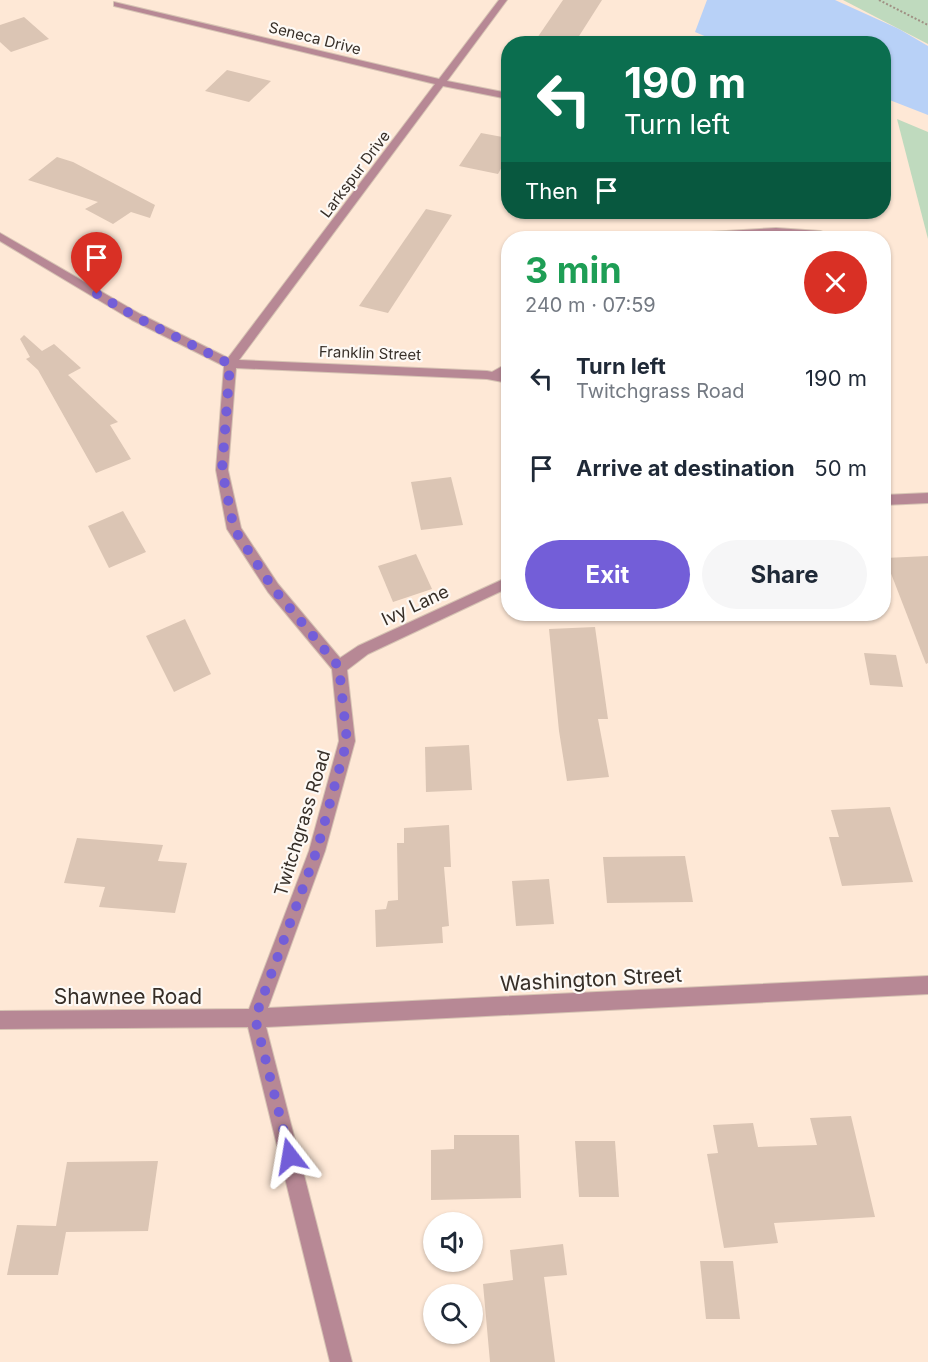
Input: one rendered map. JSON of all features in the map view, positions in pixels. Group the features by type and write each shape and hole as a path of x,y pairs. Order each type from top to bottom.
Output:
{"street":[{"name":"Larkspur Drive","path":"230,364 443,83 503,0"},
{"name":"Seneca Drive","path":"117,4 443,83 501,95"},
{"path":"0,236 136,317 230,364 222,470 234,529 273,588 339,667"},
{"name":"Franklin Street","path":"230,364 501,378"},
{"path":"891,500 928,498"},
{"name":"Ivy Lane","path":"339,667 363,650 501,585"},
{"name":"Twitchgrass Road","path":"255,1018 317,850 347,741 339,667"},
{"name":"Washington Street","path":"255,1018 928,985"},
{"path":"255,1018 341,1362"},
{"name":"Shawnee Road","path":"0,1020 255,1018"}],"lane":[{"path":"494,376 501,372"}],"path":[{"path":"879,0 928,25"}],"green space":[{"path":"843,0 928,0 928,44"},
{"path":"897,119 928,132 928,239"}],"water":[{"path":"707,0 835,0 899,29 928,46 928,115 891,101 891,36 704,36 695,32"}],"building":[{"path":"563,0 602,0 579,36 538,36"},
{"path":"24,17 49,39 11,52 0,42 0,25"},
{"path":"227,70 271,81 249,102 205,91"},
{"path":"481,133 501,137 501,169 498,174 459,166"},
{"path":"57,157 73,162 155,205 150,218 131,212 113,224 85,209 98,202 28,180"},
{"path":"426,209 452,215 388,313 359,306"},
{"path":"24,335 42,351 54,344 81,368 68,375 118,422 110,425 131,459 96,473 38,370 26,359 30,357 20,339"},
{"path":"451,477 463,525 421,530 411,482"},
{"path":"123,511 146,552 109,568 88,526"},
{"path":"416,554 432,589 393,602 378,566"},
{"path":"928,556 928,663 926,664 891,574 891,558"},
{"path":"185,619 211,674 174,692 146,636"},
{"path":"595,627 608,719 598,719 609,777 567,781 559,731 549,629"},
{"path":"864,653 896,655 903,687 870,685"},
{"path":"469,745 472,790 426,792 425,747"},
{"path":"890,807 913,882 842,886 829,837 839,837 831,810"},
{"path":"449,825 451,867 444,867 449,926 442,927 443,943 376,947 375,910 386,909 388,901 398,900 397,843 404,843 404,828"},
{"path":"77,838 163,845 158,861 187,863 175,913 99,907 105,887 64,883"},
{"path":"685,856 693,902 607,903 603,857"},
{"path":"549,879 554,924 516,926 512,881"},
{"path":"851,1116 875,1217 774,1223 778,1243 724,1248 707,1154 718,1153 713,1125 753,1123 758,1147 817,1145 810,1118"},
{"path":"454,1135 519,1135 521,1198 431,1200 431,1150 454,1149"},
{"path":"575,1141 615,1141 619,1197 579,1197"},
{"path":"158,1161 148,1231 66,1232 58,1275 7,1275 17,1225 56,1226 67,1162"},
{"path":"563,1244 567,1275 544,1277 555,1362 490,1362 483,1284 513,1280 510,1250"},
{"path":"700,1261 733,1261 740,1319 706,1319"}],"route":[{"path":"97,294 136,317 230,364 222,470 234,529 273,588 339,667 347,741 317,850 255,1018 290,1156"}]}
